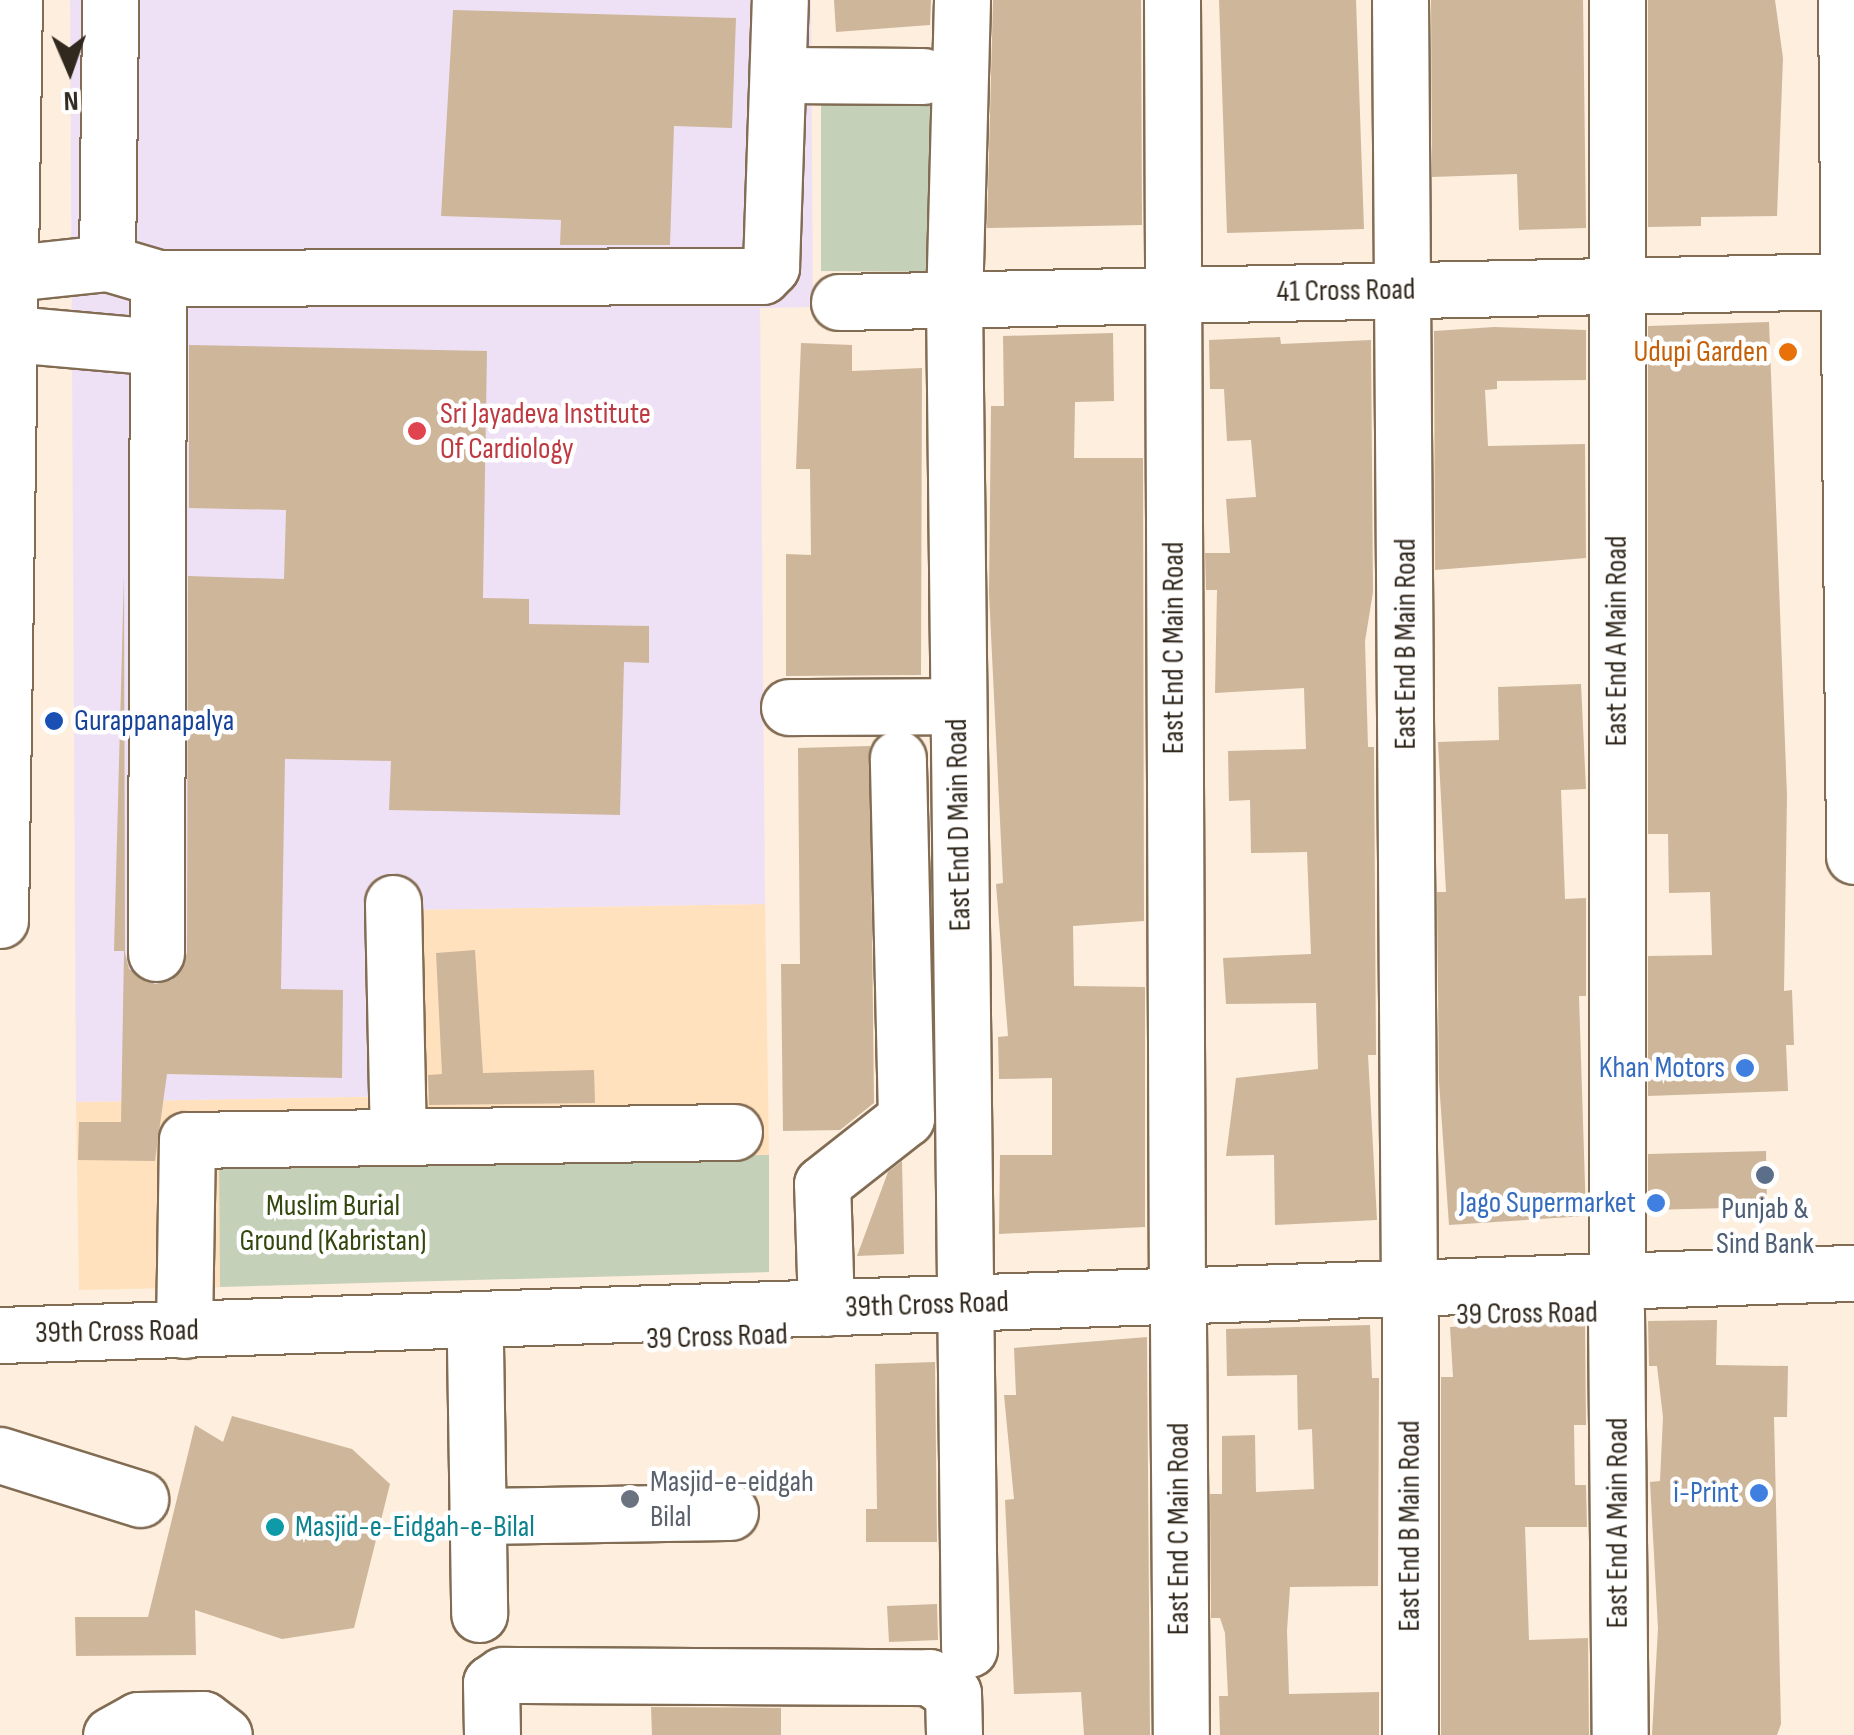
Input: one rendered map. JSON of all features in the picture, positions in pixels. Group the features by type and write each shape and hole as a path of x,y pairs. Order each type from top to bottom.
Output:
{"street":[{"path":"0,920 12,334 9,264 14,0"},
{"path":"110,0 132,271 156,347 156,952"},
{"path":"9,264 132,271 762,276 771,267 780,0"},
{"name":"East End D Main Road","path":"962,0 954,298 969,1649"},
{"name":"East End C Main Road","path":"1172,0 1181,1735"},
{"name":"East End B Main Road","path":"1400,0 1410,1735"},
{"name":"East End A Main Road","path":"1616,0 1620,1735"},
{"path":"1846,0 1854,856"},
{"path":"779,75 923,76"},
{"name":"41 Cross Road","path":"839,302 1851,281"},
{"path":"12,334 156,347"},
{"path":"789,707 958,706"},
{"path":"826,1308 822,1184 906,1118 898,758"},
{"path":"393,903 398,1136"},
{"path":"184,1330 186,1140 734,1132"},
{"path":"1616,1296 1854,1273"},
{"name":"39 Cross Road","path":"1178,1310 1616,1296 1854,1308"},
{"name":"39th Cross Road","path":"0,1336 184,1330 501,1336 826,1308 963,1316 1178,1310"},
{"name":"39 Cross Road","path":"0,1362 963,1316"},
{"path":"479,1614 478,1516 501,1336"},
{"path":"0,1454 140,1500"},
{"path":"478,1516 730,1512"},
{"path":"492,1735 491,1683 503,1676 929,1678 952,1693 954,1735"},
{"path":"111,1735 138,1720 203,1720 224,1735"}],"shaded area":[{"name":"Sri Jayadeva Institute Of Cardiology","path":"70,0 811,0 813,307 760,308 765,904 404,910 407,1096 76,1102"},
{"path":"765,904 769,1155 219,1164 220,1287 79,1290 76,1102 406,1096 404,910"}],"green space":[{"path":"821,86 943,87 943,272 821,271"},
{"name":"Muslim Burial Ground (Kabristan)","path":"769,1155 769,1272 220,1287 219,1164"}],"building":[{"path":"834,0 931,0 930,25 836,32"},
{"path":"993,0 1141,0 1142,225 987,228"},
{"path":"1219,0 1356,0 1364,229 1227,233"},
{"path":"1431,0 1583,0 1586,228 1519,230 1517,174 1432,177"},
{"path":"1648,0 1775,0 1783,58 1777,216 1701,217 1701,226 1648,227"},
{"path":"453,10 736,18 732,128 674,126 670,245 560,245 561,220 441,216"},
{"path":"1769,322 1787,796 1784,991 1792,990 1794,1045 1786,1045 1788,1091 1648,1096 1648,956 1712,955 1710,892 1669,893 1668,834 1648,834 1648,326"},
{"path":"1494,327 1586,330 1586,380 1497,381 1497,389 1485,390 1488,446 1585,444 1586,558 1435,570 1434,331"},
{"path":"1113,333 1114,401 1075,402 1074,458 1143,458 1144,921 1073,926 1074,986 1145,987 1145,1227 999,1234 1000,1155 1052,1155 1052,1078 999,1079 998,1037 1008,1036 996,884 1003,883 989,593 991,406 1004,406 1003,336"},
{"path":"1280,337 1281,344 1371,340 1373,592 1365,641 1368,747 1374,747 1376,1055 1368,1055 1377,1220 1275,1225 1274,1155 1226,1156 1236,1078 1318,1069 1316,1003 1226,1004 1223,958 1311,954 1307,852 1251,853 1250,800 1229,801 1228,751 1306,749 1304,688 1215,693 1217,590 1206,590 1205,553 1230,553 1226,499 1256,497 1251,440 1227,441 1224,389 1210,389 1209,340"},
{"path":"801,343 852,345 852,371 922,368 921,675 786,676 786,554 811,555 810,469 796,469"},
{"path":"189,345 487,351 483,598 529,599 529,624 649,626 649,663 624,662 620,815 389,810 391,761 285,759 281,989 343,990 342,1078 167,1074 155,1161 78,1160 79,1122 121,1122 124,951 114,951 124,574 125,953 129,969 155,984 172,980 187,953 188,576 284,579 286,510 189,508"},
{"path":"1581,684 1586,789 1561,790 1565,899 1586,898 1586,996 1579,996 1586,1216 1449,1225 1439,1082 1437,892 1446,892 1438,742 1499,740 1498,687"},
{"path":"870,746 874,1103 840,1130 783,1131 781,964 800,964 798,748"},
{"path":"475,950 483,1073 594,1070 595,1103 429,1105 428,1075 442,1074 436,953"},
{"path":"1766,1151 1767,1207 1648,1210 1648,1154"},
{"path":"902,1161 904,1254 857,1256 888,1172"},
{"path":"1585,1319 1586,1425 1574,1425 1575,1485 1586,1485 1587,1527 1525,1527 1529,1640 1588,1638 1589,1735 1441,1735 1441,1377 1453,1377 1450,1327"},
{"path":"1717,1320 1716,1365 1788,1366 1787,1417 1774,1417 1781,1724 1777,1735 1652,1735 1658,1628 1650,1482 1660,1481 1663,1417 1657,1366 1649,1366 1648,1321"},
{"path":"1370,1325 1372,1378 1379,1378 1378,1586 1290,1587 1287,1631 1289,1694 1379,1692 1379,1735 1220,1735 1219,1696 1228,1696 1225,1633 1220,1618 1211,1618 1210,1494 1222,1494 1222,1436 1255,1435 1256,1492 1314,1489 1312,1429 1298,1430 1297,1375 1227,1376 1226,1329"},
{"path":"1147,1337 1150,1735 1084,1735 1081,1692 1014,1694 1005,1500 1014,1499 1004,1395 1016,1395 1014,1348"},
{"path":"935,1362 937,1542 866,1542 866,1509 877,1509 875,1364"},
{"name":"Masjid-e-Eidgah-e-Bilal","path":"232,1416 352,1449 390,1484 354,1628 282,1639 195,1610 196,1655 76,1656 75,1617 148,1617 195,1425 223,1442"},
{"path":"937,1604 938,1640 889,1642 887,1606"},
{"path":"651,1707 781,1708 781,1735 652,1735"}],"place":[{"name":"Udupi Garden","path":"1788,352"},
{"name":"Sri Jayadeva Institute Of Cardiology","path":"417,431"},
{"name":"Gurappanapalya","path":"54,721"},
{"name":"Khan Motors","path":"1745,1068"},
{"name":"Punjab & Sind Bank","path":"1765,1175"},
{"name":"Jago Supermarket","path":"1656,1203"},
{"name":"i-Print","path":"1759,1493"},
{"name":"Masjid-e-eidgah Bilal","path":"630,1499"},
{"name":"Masjid-e-Eidgah-e-Bilal","path":"275,1527"}]}
